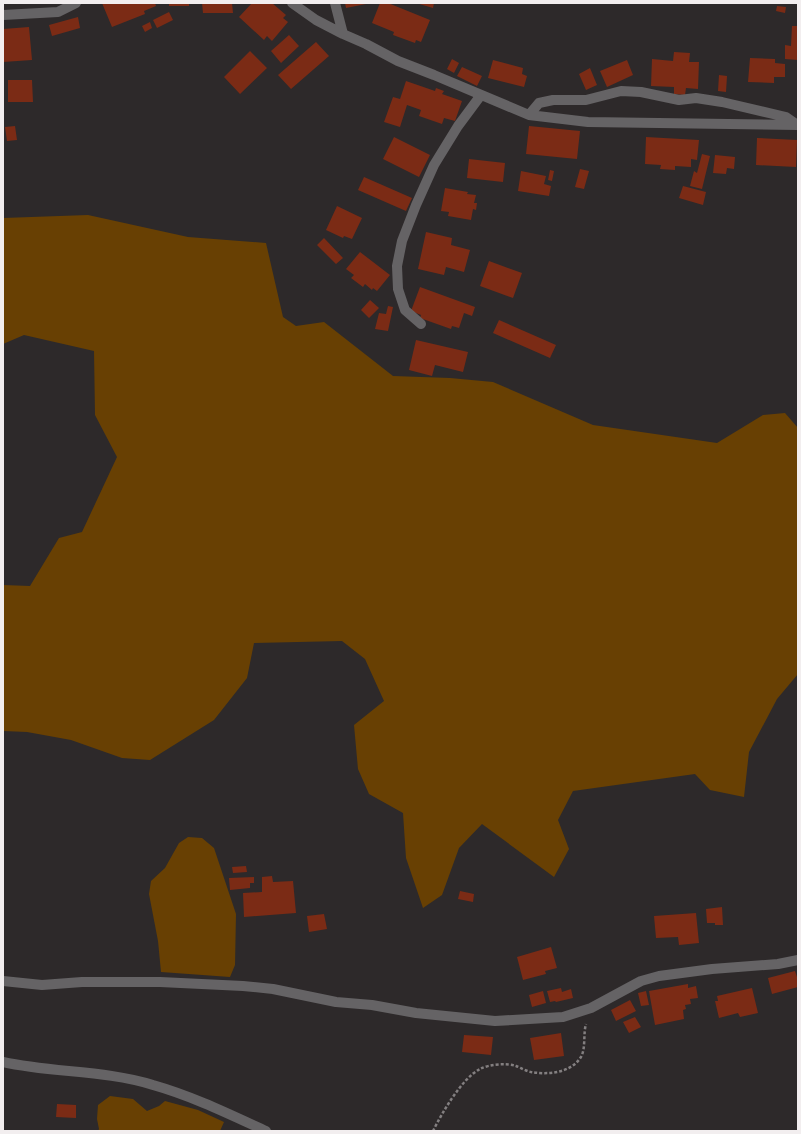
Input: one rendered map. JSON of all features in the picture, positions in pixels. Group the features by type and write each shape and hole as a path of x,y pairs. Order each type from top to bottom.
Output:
{"street":[{"path":"3,15 58,12 76,3"},
{"path":"292,3 316,20 398,61 529,115 588,122 797,125"},
{"path":"335,3 343,34"},
{"path":"529,115 539,103 553,100 586,100 621,91 641,92 679,100 696,98 722,102 786,117 797,125"},
{"path":"421,324 405,310 398,289 397,266 402,241 434,165 458,126 481,95"},
{"path":"3,982 42,985 82,982 160,982 243,986 273,989 336,1002 372,1005 416,1013 495,1021 563,1017 591,1008 641,981 660,976 712,969 778,964 798,960"},
{"path":"3,1062 21,1066 117,1077 153,1084 266,1131"}],"path":[{"path":"433,1131 461,1086 472,1074 482,1068 499,1065 515,1065 530,1072 549,1073 562,1071 573,1066 581,1056 584,1046 585,1028 591,1008"}],"shaded area":[{"path":"88,215 188,237 266,243 283,317 296,326 324,322 393,376 450,378 493,382 593,425 717,443 763,415 785,413 798,428 798,674 777,699 749,752 744,797 710,790 695,774 573,791 558,820 569,849 554,877 482,824 459,848 442,895 423,908 406,858 403,813 369,794 358,769 354,725 384,701 365,659 342,641 254,643 247,678 214,720 150,760 122,758 71,740 27,732 3,731 3,585 30,586 59,538 82,532 117,457 95,415 94,351 24,335 3,344 3,218"},
{"path":"188,837 202,838 214,848 236,914 235,965 230,977 161,972 158,941 149,894 151,881 165,868 179,843"},
{"path":"110,1096 133,1099 147,1111 159,1106 165,1101 198,1110 224,1122 220,1131 98,1131 98,1105"}],"building":[{"path":"102,3 155,3 156,6 144,11 145,14 112,27"},
{"path":"169,3 189,3 189,6 169,6"},
{"path":"202,3 232,3 233,13 203,13"},
{"path":"252,3 272,3 286,15 283,18 288,22 272,41 267,36 264,40 239,17"},
{"path":"345,3 365,3 366,4 346,8"},
{"path":"380,3 388,3 430,20 421,42 416,40 415,43 393,35 394,32 372,23"},
{"path":"416,3 434,3 433,8"},
{"path":"777,6 786,7 785,13 776,11"},
{"path":"169,12 173,20 157,28 153,20"},
{"path":"78,17 80,28 52,36 49,25"},
{"path":"150,22 152,28 145,32 142,26"},
{"path":"792,26 798,26 798,60 785,59 785,45 791,46"},
{"path":"29,27 32,60 3,62 3,29"},
{"path":"289,35 299,46 281,63 271,51"},
{"path":"316,42 329,56 291,89 278,75"},
{"path":"250,51 267,68 240,94 224,77"},
{"path":"674,52 690,53 689,62 699,62 698,89 686,88 685,95 674,94 674,87 651,86 652,59 673,61"},
{"path":"750,58 775,59 775,63 785,64 785,77 774,77 774,83 748,82"},
{"path":"452,59 459,63 454,73 447,69"},
{"path":"493,60 523,68 522,74 527,76 524,87 488,78"},
{"path":"627,60 633,75 607,87 600,71"},
{"path":"462,67 482,76 477,86 457,76"},
{"path":"590,68 597,85 586,90 579,74"},
{"path":"719,75 727,76 726,92 718,91"},
{"path":"8,80 32,80 33,102 8,102"},
{"path":"406,81 435,91 436,88 444,91 442,94 462,101 455,121 444,118 442,124 419,116 421,110 407,105 400,127 384,122 393,97 400,99"},
{"path":"15,126 17,140 7,141 5,127"},
{"path":"529,126 580,131 577,159 526,154"},
{"path":"394,137 430,155 419,177 383,159"},
{"path":"646,137 699,140 697,160 691,159 691,167 675,166 675,170 660,169 661,165 645,164"},
{"path":"757,138 797,140 796,167 756,165"},
{"path":"702,154 710,156 702,189 690,186 694,171 697,173"},
{"path":"715,155 735,157 734,169 727,168 726,174 713,173"},
{"path":"469,159 505,163 503,182 467,178"},
{"path":"580,169 589,171 584,189 575,187"},
{"path":"550,170 554,171 552,181 548,180"},
{"path":"521,171 546,176 544,184 551,186 549,196 518,191"},
{"path":"364,177 412,198 406,211 358,190"},
{"path":"683,186 706,192 703,205 679,198"},
{"path":"445,188 476,195 474,203 477,203 476,210 473,209 471,220 448,216 449,212 441,211"},
{"path":"337,206 362,218 352,239 344,236 343,238 326,230"},
{"path":"426,232 452,238 451,245 470,250 464,272 446,267 444,275 418,269"},
{"path":"324,238 343,258 336,264 317,245"},
{"path":"360,252 390,275 377,291 373,288 372,290 365,284 363,287 351,278 354,275 346,269"},
{"path":"489,261 522,273 513,298 480,286"},
{"path":"420,287 475,307 472,316 464,313 459,328 452,326 451,329 420,318 421,315 411,311"},
{"path":"370,300 379,308 369,318 361,310"},
{"path":"388,306 393,307 388,331 375,329 379,313 386,314"},
{"path":"499,320 556,345 550,358 493,333"},
{"path":"416,340 468,352 463,372 435,365 432,376 409,370"},
{"path":"246,866 247,872 233,873 232,867"},
{"path":"272,876 273,882 293,881 296,913 244,917 243,893 262,892 262,877"},
{"path":"254,877 254,883 250,883 250,888 230,890 229,878"},
{"path":"460,891 474,894 473,902 458,899"},
{"path":"722,907 723,925 707,923 706,909"},
{"path":"696,913 699,943 679,945 678,937 656,938 654,916"},
{"path":"324,914 327,929 309,932 307,916"},
{"path":"551,947 557,968 545,971 546,974 523,980 517,957"},
{"path":"795,971 798,980 798,987 772,994 768,978"},
{"path":"688,984 688,988 696,986 698,998 690,999 691,1004 685,1005 686,1009 683,1010 684,1019 655,1025 649,991"},
{"path":"561,988 562,992 571,989 573,998 550,1002 547,991"},
{"path":"752,988 758,1013 740,1017 738,1013 719,1018 715,1001 718,1001 717,996"},
{"path":"543,991 546,1003 532,1007 529,995"},
{"path":"646,991 649,1005 641,1006 638,993"},
{"path":"630,1000 636,1011 616,1021 611,1010"},
{"path":"635,1017 641,1027 629,1033 623,1022"},
{"path":"561,1033 564,1056 534,1060 530,1038"},
{"path":"464,1035 493,1037 491,1055 462,1052"},
{"path":"57,1104 76,1105 76,1118 56,1117"}]}
